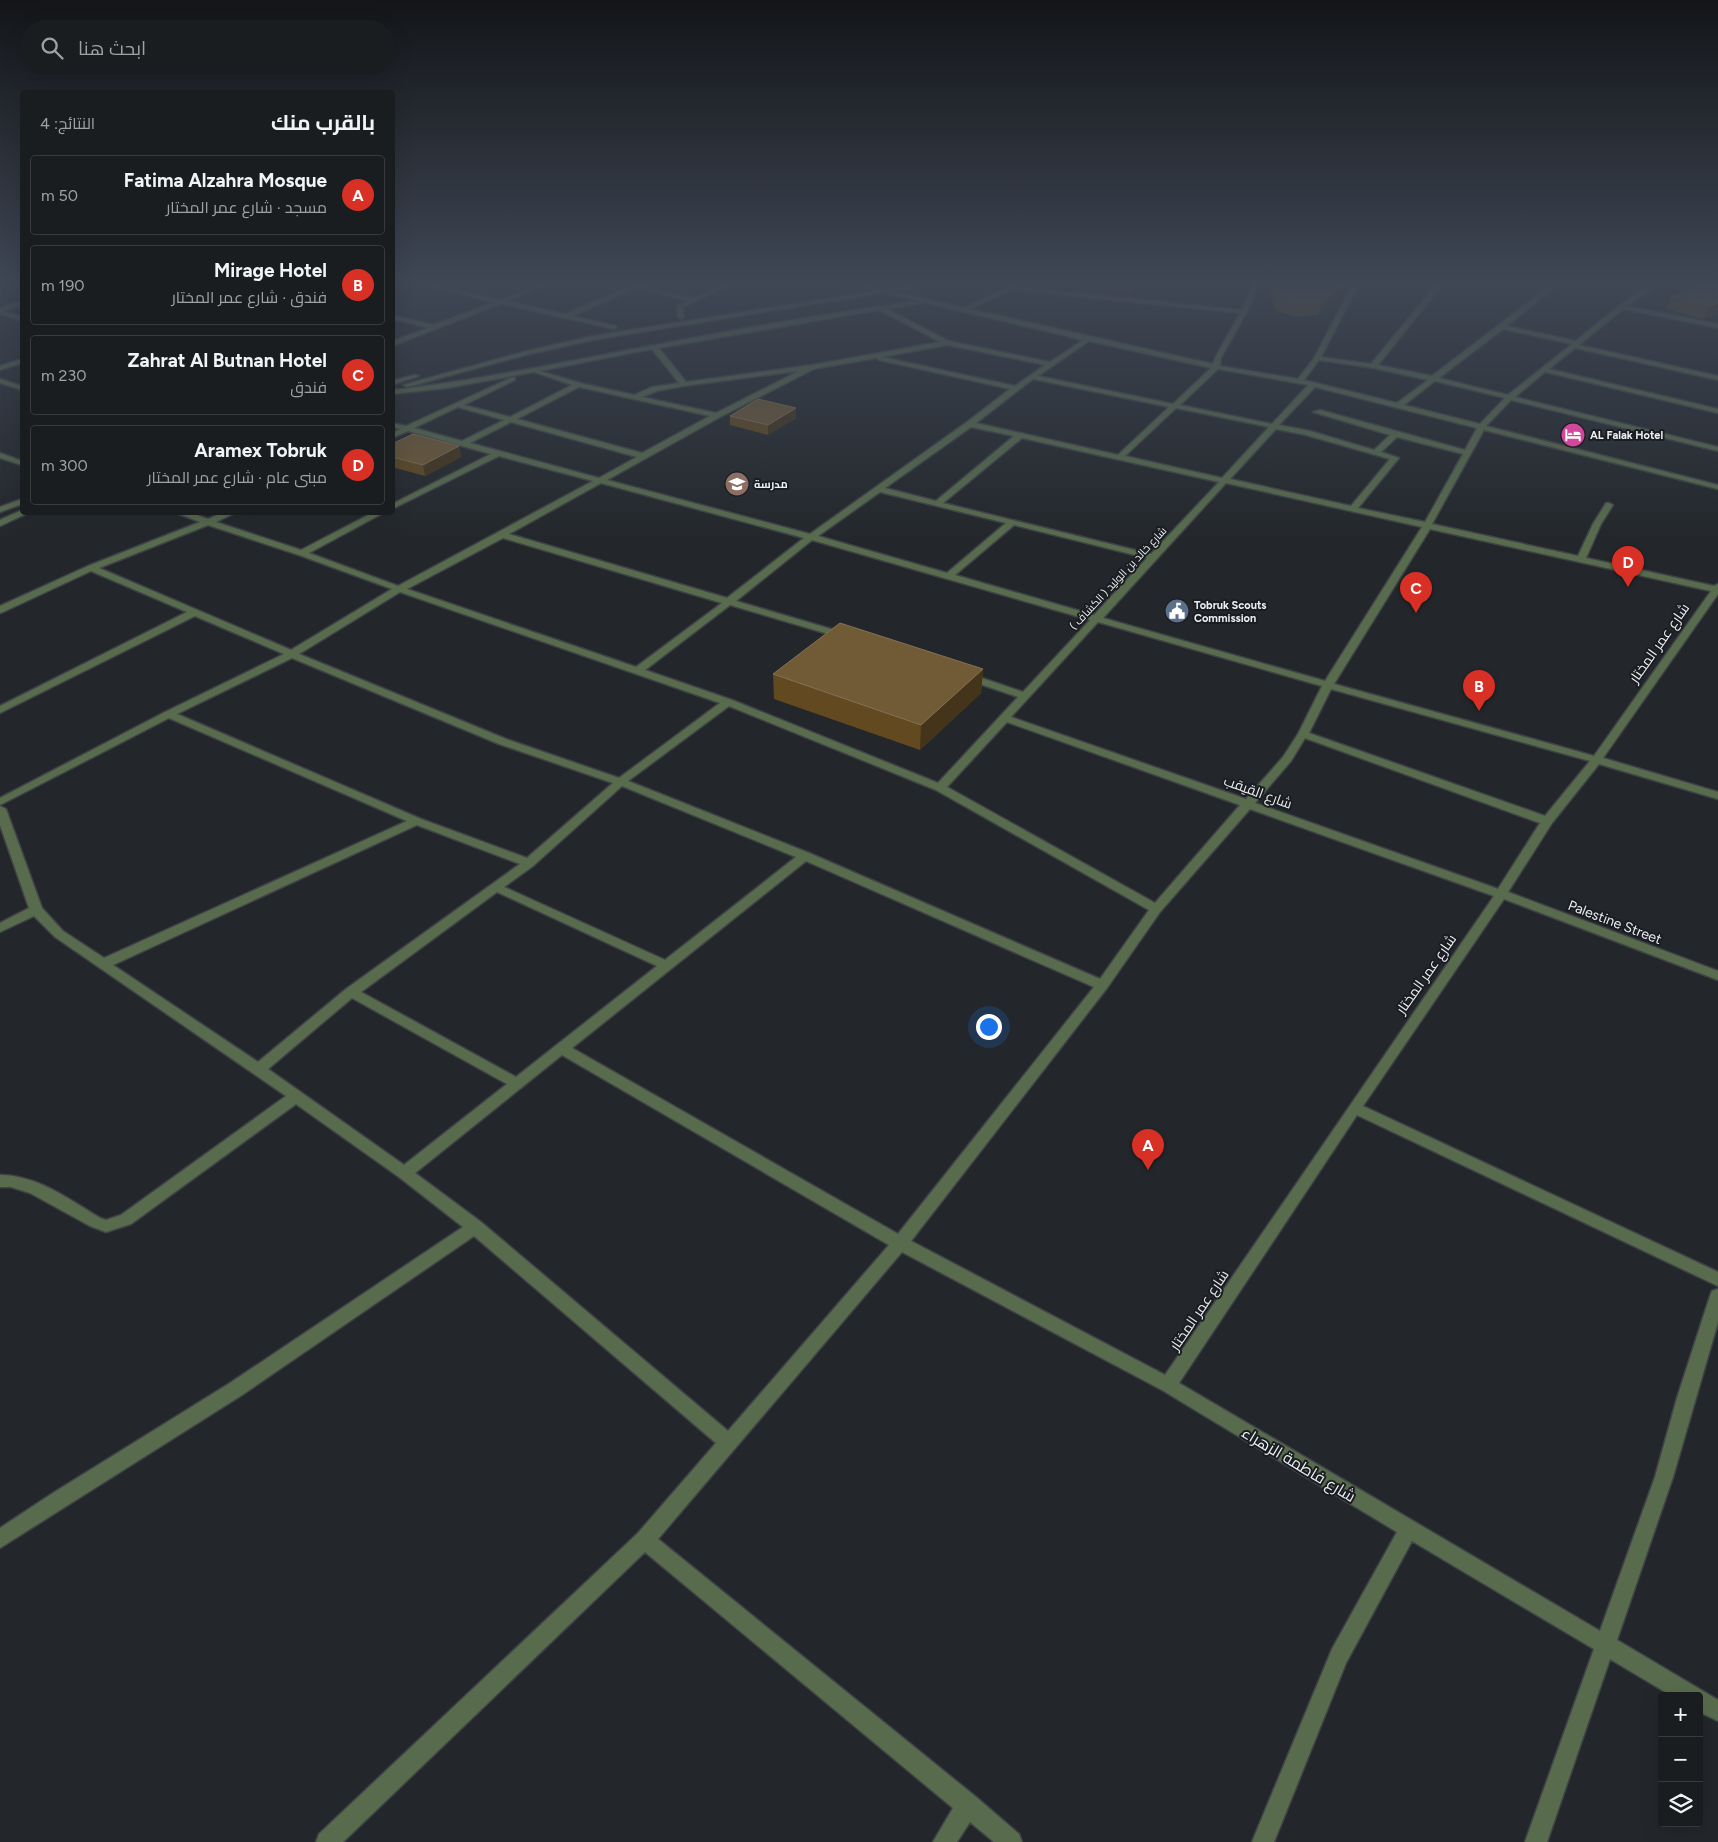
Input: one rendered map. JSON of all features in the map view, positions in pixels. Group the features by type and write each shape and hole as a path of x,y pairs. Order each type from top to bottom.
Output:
{"street":[{"path":"395,382 436,370"},
{"path":"395,390 465,370"},
{"path":"395,391 422,390 535,370"},
{"path":"673,370 684,384"},
{"path":"635,397 655,389 790,370"},
{"path":"0,802 169,714 290,655 398,589 502,535 717,415 806,370"},
{"path":"932,370 1016,388"},
{"path":"636,670 730,601 811,536 970,424 1042,370"},
{"path":"1120,457 1213,370"},
{"path":"1234,370 1313,384 1718,487"},
{"path":"1300,381 1308,370"},
{"path":"1391,370 1718,449"},
{"path":"1399,405 1446,370"},
{"path":"327,1842 645,1540 900,1243 1102,985 1156,909 1207,854 1247,804 1287,759 1303,734 1328,685 1428,526 1482,426 1509,398 1544,370 1718,411"},
{"path":"1687,370 1718,377"},
{"path":"395,434 530,371 550,375 578,385 717,415"},
{"path":"1032,377 1274,426 1395,458 1353,510"},
{"path":"0,381 20,387"},
{"name":"شارع خالد بن الوليد ( الكشاف )","path":"940,788 1313,384"},
{"path":"463,444 578,385"},
{"path":"457,405 643,456"},
{"path":"1317,412 1467,453"},
{"path":"970,424 1718,589"},
{"path":"395,426 599,482 811,536 1718,796"},
{"path":"1376,452 1396,434"},
{"path":"937,504 1019,436"},
{"path":"395,505 499,453"},
{"path":"0,455 20,462"},
{"path":"877,489 1153,557"},
{"path":"0,510 20,502"},
{"path":"1581,559 1597,524 1609,505"},
{"path":"0,523 20,515"},
{"path":"188,515 728,702 940,788 1156,909"},
{"path":"0,610 90,568 226,515"},
{"path":"302,553 375,515"},
{"path":"949,576 1013,522"},
{"path":"502,535 856,639"},
{"path":"90,568 195,612 290,655 489,737 620,782 805,856 1102,985"},
{"name":"شارع عمر المختار","path":"1168,1385 1501,894 1547,821 1597,760 1718,589"},
{"path":"0,710 195,612"},
{"path":"955,672 1025,696"},
{"path":"258,1069 350,992 529,864 620,782 701,720 728,702"},
{"path":"169,714 417,821 529,864"},
{"name":"شارع القيقب","path":"1004,718 1501,894"},
{"path":"1303,734 1547,821"},
{"path":"0,809 36,910 59,934 258,1069 404,1173 475,1227 729,1443"},
{"path":"103,964 417,821"},
{"path":"404,1173 805,856"},
{"path":"495,888 666,965"},
{"name":"Palestine Street","path":"1501,894 1718,976"},
{"path":"0,928 36,910"},
{"path":"350,992 516,1083"},
{"name":"شارع فاطمة الزهراء","path":"560,1048 900,1243 1168,1385 1409,1530 1605,1643 1685,1692"},
{"path":"0,1181 11,1181 34,1188 95,1222 106,1226 126,1220 295,1097"},
{"path":"1355,1108 1718,1279"},
{"path":"0,1538 236,1389 475,1227"},
{"path":"1536,1842 1664,1477 1686,1398 1718,1296"},
{"path":"1263,1842 1339,1656 1409,1530"},
{"path":"645,1540 1011,1842"},
{"path":"1703,1702 1718,1711"},
{"path":"944,1842 968,1805"}],"building":[{"path":"758,399 796,408 768,425 730,416"},
{"path":"413,434 459,446 423,465 395,458 395,443"},
{"path":"840,623 983,669 921,725 773,674"}],"place":[{"name":"AL Falak Hotel","path":"1573,435"},
{"name":"مدرسة","path":"737,484"},
{"name":"Aramex Tobruk","path":"1628,587"},
{"name":"Tobruk Scouts Commission","path":"1177,611"},
{"name":"Zahrat Al Butnan Hotel","path":"1416,613"},
{"name":"Mirage Hotel","path":"1479,711"},
{"name":"Fatima Alzahra Mosque","path":"1148,1170"}]}
